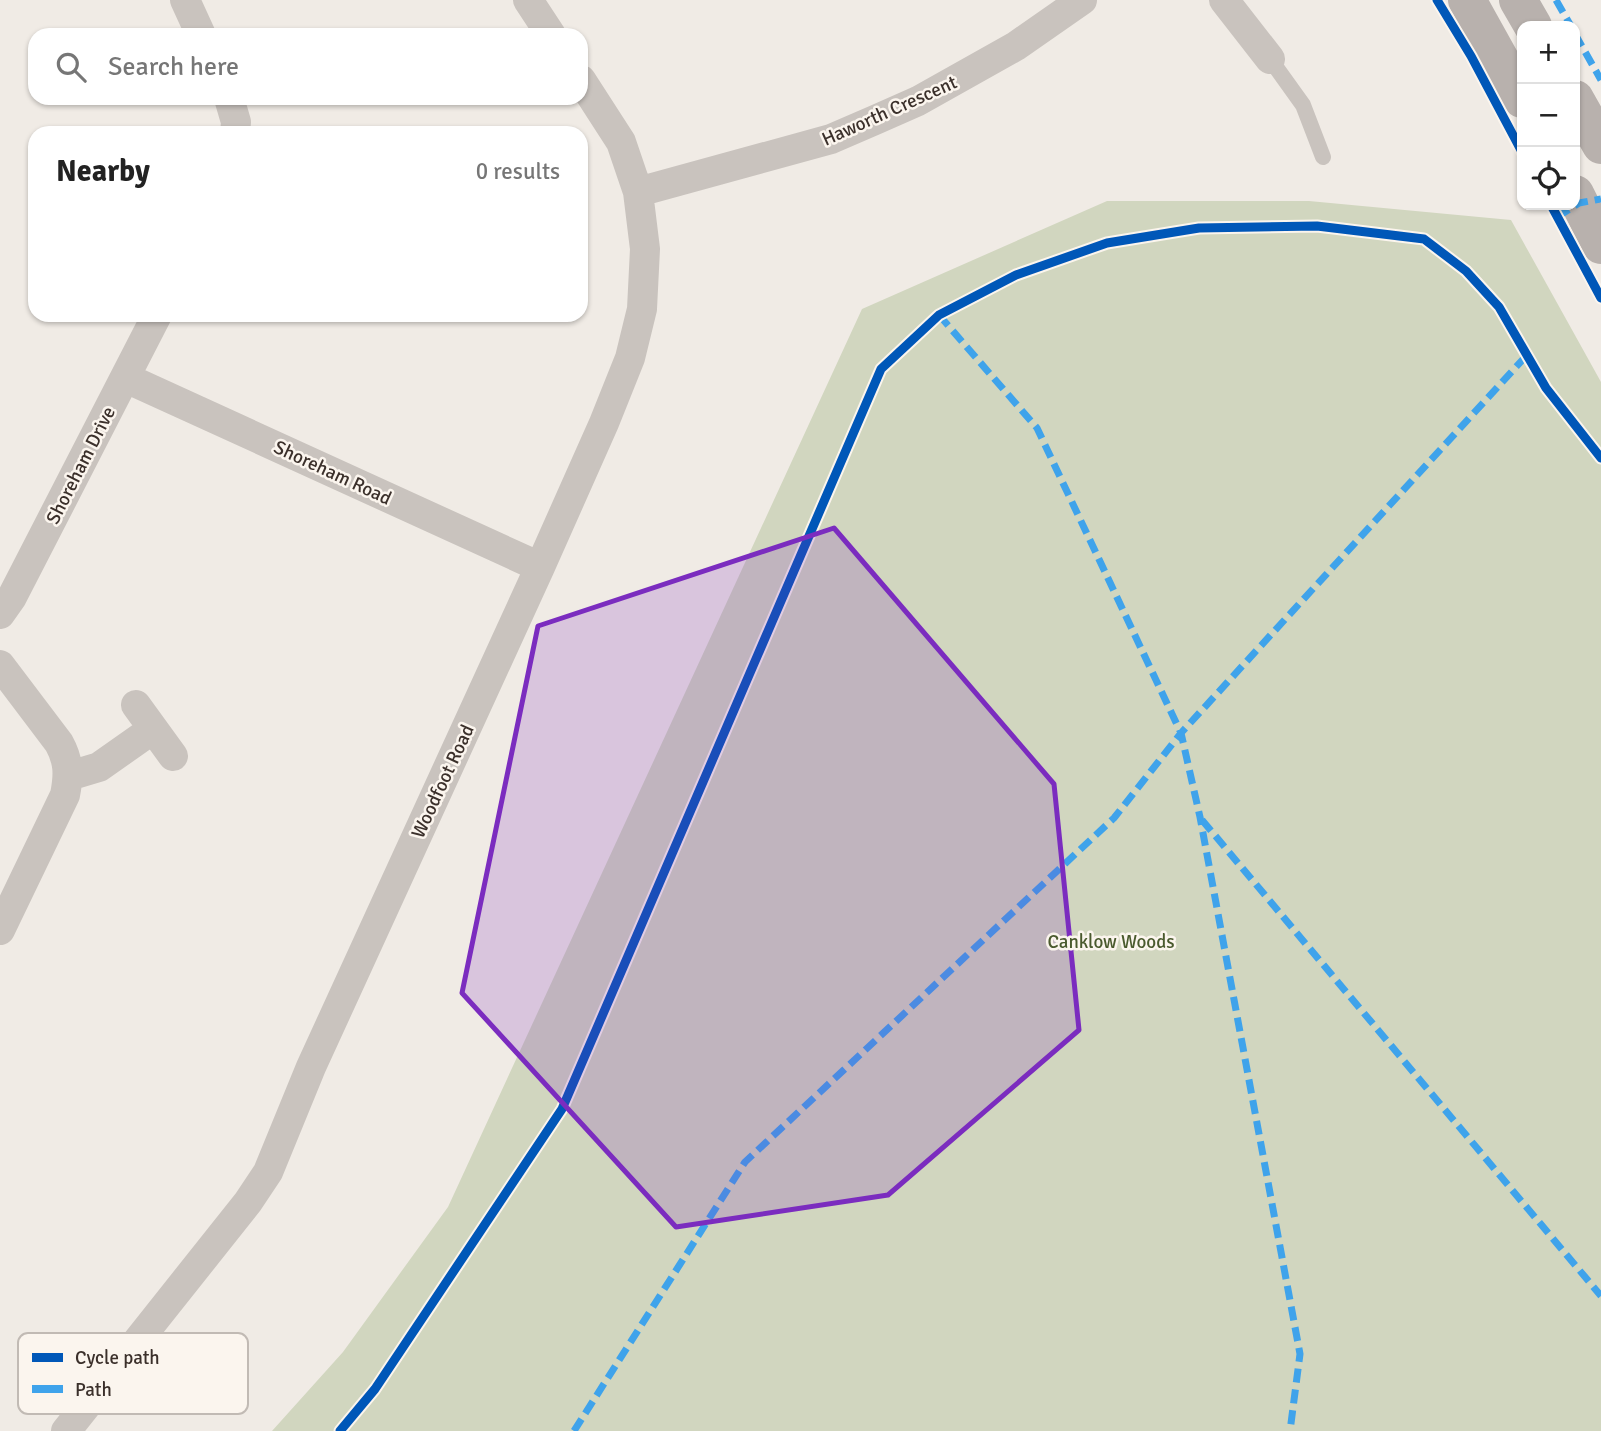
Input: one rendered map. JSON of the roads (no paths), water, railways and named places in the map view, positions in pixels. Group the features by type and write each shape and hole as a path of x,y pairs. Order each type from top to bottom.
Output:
{"main road":[{"path":"1467,0 1517,90"},
{"path":"1518,0 1530,21"},
{"path":"1580,108 1601,145"},
{"path":"1580,204 1601,245"}],"street":[{"path":"185,0 198,28"},
{"path":"528,0 546,28"},
{"name":"Haworth Crescent","path":"638,192 831,139 918,101 1016,46 1082,0"},
{"path":"1224,0 1270,59"},
{"name":"Woodfoot Road","path":"144,1333 248,1202 268,1172 311,1067 540,567 630,358 642,309 645,249 638,192 621,142 588,91"},
{"path":"231,105 236,126"},
{"name":"Shoreham Drive","path":"0,614 12,597 153,322"},
{"name":"Shoreham Road","path":"125,378 540,567"},
{"path":"0,665 59,743 67,757 69,776 65,795 0,930"},
{"path":"69,776 99,767 145,717 173,756"},
{"name":"Woodfoot Road","path":"66,1431 80,1414"}],"lane":[{"path":"1270,59 1303,106 1323,157"}],"park label":[{"name":"Canklow Woods","path":"1111,941"}]}
